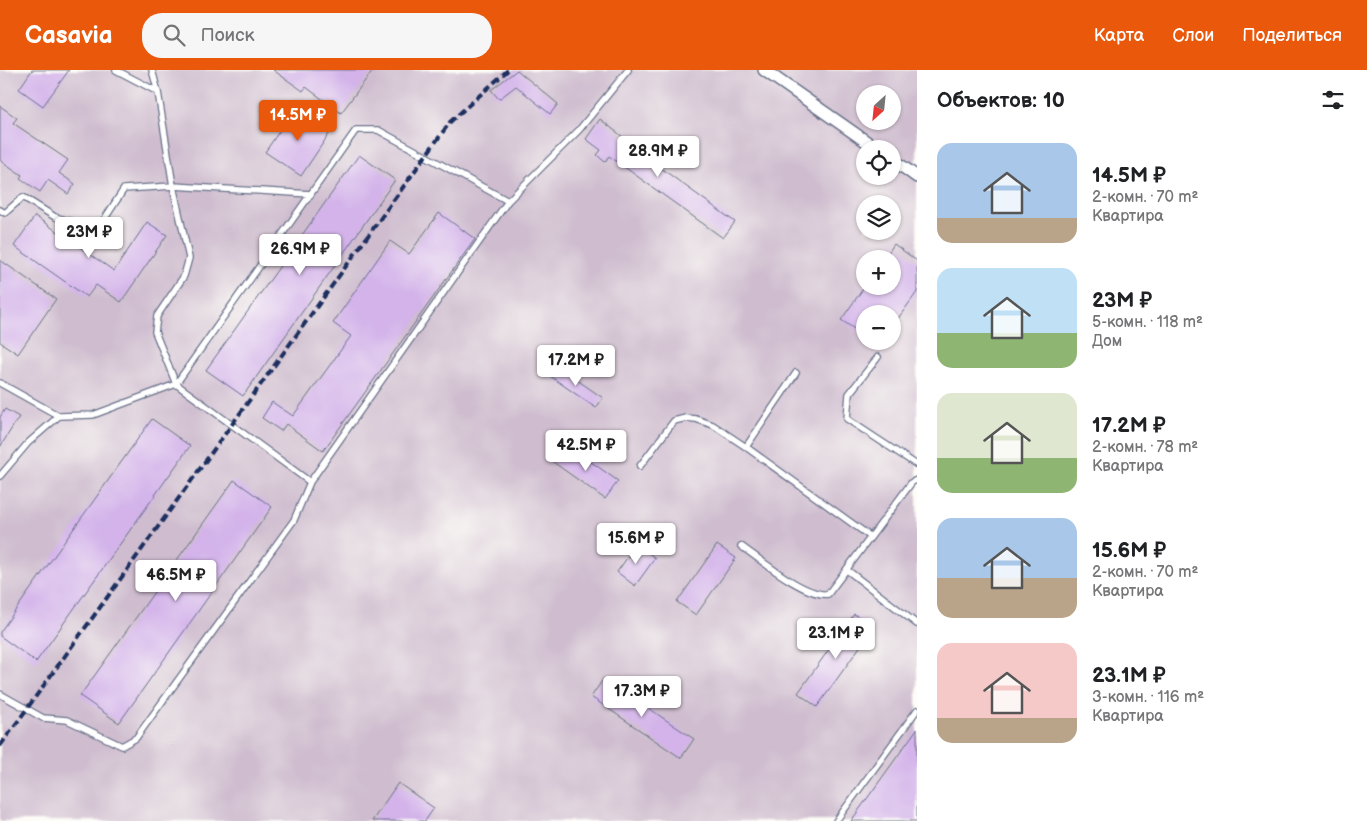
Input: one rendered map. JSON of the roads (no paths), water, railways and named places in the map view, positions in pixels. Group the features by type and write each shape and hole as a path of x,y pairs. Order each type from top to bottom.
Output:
{"street":[{"path":"764,70 864,140"},
{"path":"901,165 917,177"}],"lane":[{"path":"116,70 158,92"},
{"path":"152,70 158,92 173,186 190,258 184,276 157,316 155,332 176,384 310,482"},
{"path":"0,694 44,718 67,720 122,746 136,738 294,520 310,482 508,201 578,130 628,70"},
{"path":"0,383 59,416 93,415 176,384 356,130 378,130 508,201"},
{"path":"0,210 5,213 23,196 55,217 98,229 124,189 173,186 311,194"},
{"path":"878,356 849,394 847,419 917,465"},
{"path":"746,447 796,373"},
{"path":"0,476 28,443 59,416"},
{"path":"640,466 674,421 686,418 713,425 871,537"},
{"path":"741,546 814,594 828,594 912,482 917,480"},
{"path":"847,570 917,624"},
{"path":"836,821 917,710"}],"railway":[{"path":"0,746 450,122 508,70"}]}
